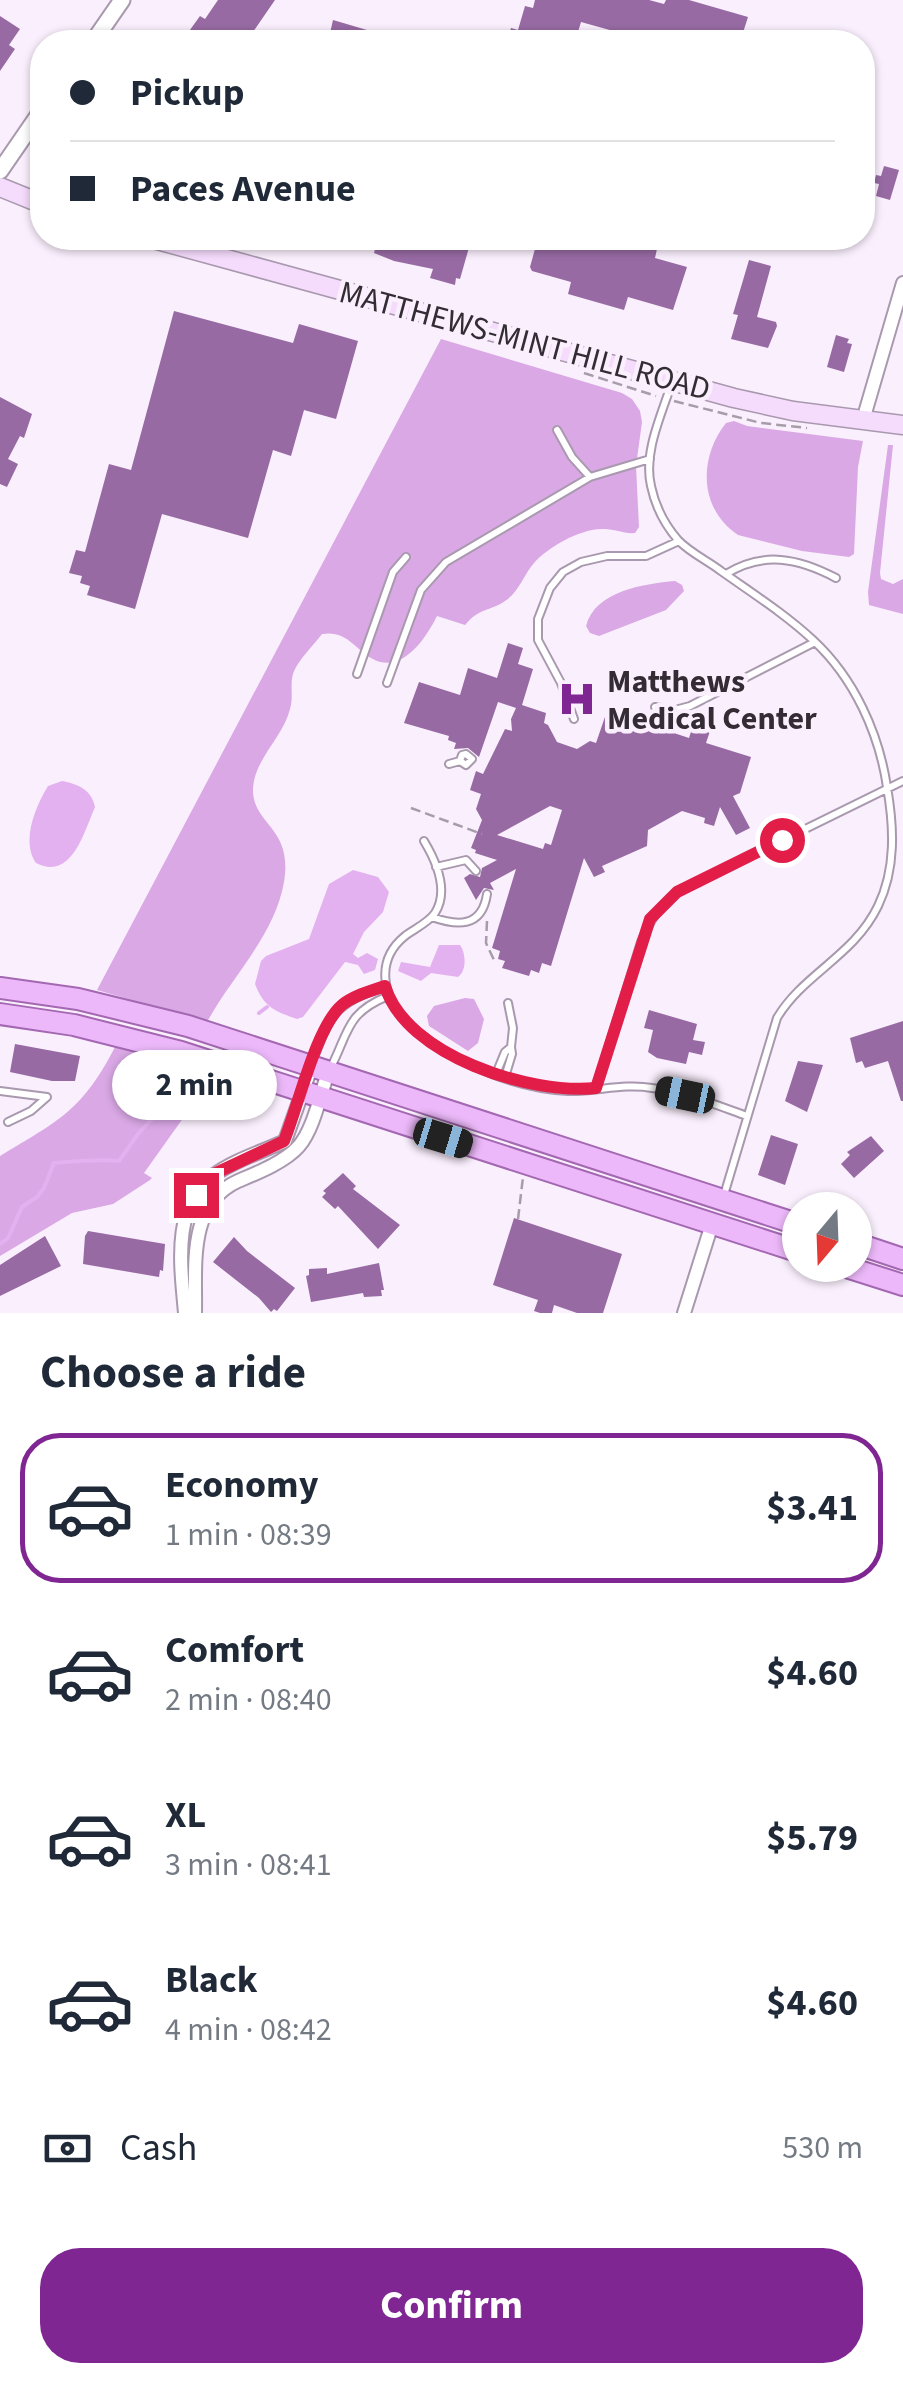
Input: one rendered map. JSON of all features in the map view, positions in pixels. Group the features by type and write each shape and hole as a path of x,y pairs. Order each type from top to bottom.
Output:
{"main road":[{"path":"0,187 30,199"},
{"name":"MATTHEWS-MINT HILL ROAD","path":"194,250 672,381 793,410 903,425"},
{"path":"0,988 78,998 133,1011 782,1219"},
{"path":"0,1014 74,1024 128,1037 782,1246"},
{"path":"872,1249 903,1259"},
{"path":"872,1276 903,1286"}],"street":[{"path":"101,30 122,0"},
{"path":"0,171 30,127"},
{"path":"863,420 903,282"},
{"path":"195,1313 196,1234 204,1214 228,1186 267,1168 298,1147 319,1070"},
{"path":"185,1313 181,1232 185,1214 204,1183 216,1173 284,1141 311,1094"},
{"path":"684,1313 712,1224"}],"lane":[{"path":"672,381 650,459 650,483 660,514 679,541 815,642 847,681 870,722 892,815 892,851 878,907 837,960 787,1001 776,1018 722,1200"},
{"path":"557,430 590,478"},
{"path":"388,684 422,590 446,562 590,478 650,459"},
{"path":"574,719 561,683 538,640 538,619 550,588 563,572 581,562 607,556 646,556 679,541"},
{"path":"356,674 393,572 406,557"},
{"path":"726,574 746,562 772,559 792,561 836,578"},
{"path":"655,706 675,710 690,706 815,642"},
{"path":"449,764 460,761"},
{"path":"596,1088 650,919 677,892 903,781"},
{"path":"424,840 436,867 440,900 432,917 396,944 385,986 406,1021 430,1041 506,1077 569,1091 650,1087 748,1116"},
{"path":"782,840 791,855"},
{"path":"436,867 466,860 476,871"},
{"path":"432,917 454,924 466,922 485,906 487,894"},
{"path":"319,1070 324,1029 341,1006 385,986"},
{"path":"319,1070 347,1026 371,1003 388,996"},
{"path":"506,1077 513,1028 508,1003"},
{"path":"0,1014 0,1028"},
{"path":"496,1074 504,1052 510,1047"},
{"path":"0,1090 47,1097 31,1111 8,1122"}],"path":[{"path":"584,374 655,396"},
{"path":"411,808 482,834"},
{"path":"487,920 486,942 494,960"},
{"path":"518,1219 523,1175"}],"shaded area":[{"path":"441,339 632,399 642,422 636,466 639,527 635,533 595,530 566,540 534,563 505,601 475,615 465,625 437,616 417,647 398,660 376,661 340,636 322,634 294,671 286,720 254,781 255,803 279,839 285,864 279,901 252,955 207,1022 97,990"},
{"path":"734,421 863,441 854,554 849,557 802,551 738,535 725,524 710,497 707,466 717,436 726,423"},
{"path":"888,445 893,445 880,573 881,579 893,584 903,579 903,614 869,605"},
{"path":"675,581 684,591 666,610 599,636 590,633 586,626 591,614 610,597 635,587"},
{"path":"62,781 83,789 95,807 68,860 48,867 36,863 30,835 48,786"},
{"path":"353,870 378,877 389,892 383,912 364,932 353,954 358,958 367,953 378,959 375,970 364,974 358,965 345,962 303,1017 297,1019 276,1010 266,1003 255,984 261,961 309,939 329,884"},
{"path":"439,945 460,945 465,962 458,977 431,973 421,981 398,971 401,962 430,967"},
{"path":"474,999 484,1019 478,1043 468,1051 429,1026 427,1016 434,1006"},
{"path":"116,1045 225,1080 196,1100 144,1173 150,1180 113,1204 72,1213 0,1256 0,1156 39,1133 81,1099"}],"building":[{"path":"218,0 275,0 254,30 190,30 200,16 205,19"},
{"path":"535,0 649,0 664,4 666,0 689,0 748,17 744,30 610,30 581,22 579,30 518,30 525,6 533,8"},
{"path":"0,16 20,29 9,45 15,49 0,71"},
{"path":"333,20 367,30 331,30"},
{"path":"884,166 899,170 890,200 876,196 876,175 881,176"},
{"path":"468,250 455,285 430,278 433,269 374,253"},
{"path":"535,250 657,250 655,258 687,267 673,310 628,297 624,310 568,294 571,282 532,271"},
{"path":"749,260 771,266 757,317 776,322 768,348 731,339 738,315 733,314"},
{"path":"174,311 293,343 299,324 358,341 336,419 304,410 291,456 273,450 248,538 162,514 135,609 87,595 90,586 80,583 82,576 69,573 76,550 85,552 109,464 131,470"},
{"path":"836,335 852,344 844,372 827,367"},
{"path":"0,397 32,414 24,438 20,436 8,459 18,464 7,487 0,484"},
{"path":"508,643 523,648 518,664 533,669 522,705 546,713 544,723 557,742 577,749 590,741 596,743 607,711 689,738 696,716 713,722 706,743 751,757 740,793 733,796 750,828 736,835 720,807 714,826 704,823 705,818 682,811 648,830 647,846 602,866 605,872 594,877 584,858 551,966 542,963 539,973 531,970 529,976 502,968 505,961 498,959 500,951 492,948 516,869 490,883 494,890 484,888 476,900 464,878 470,874 480,877 482,868 497,860 471,848 482,820 476,809 481,794 470,790 476,771 483,774 505,729 512,731 511,719 516,708 498,702 479,757 468,748 454,749 456,743 448,740 449,736 404,723 419,682 460,695 468,668 497,678","holes":["550,806 562,810 551,845 545,843 543,849 497,835"]},
{"path":"649,1010 697,1024 693,1040 705,1042 702,1055 689,1052 686,1064 657,1058 648,1052 653,1030 644,1028"},
{"path":"903,1021 901,1101 888,1061 865,1068 862,1061 856,1063 850,1038"},
{"path":"15,1044 80,1056 75,1081 52,1081 10,1072"},
{"path":"798,1061 823,1065 807,1112 785,1101"},
{"path":"771,1135 798,1144 785,1185 758,1175"},
{"path":"871,1136 884,1151 854,1178 841,1164 850,1155 847,1152"},
{"path":"343,1173 356,1186 353,1189 400,1225 378,1249 338,1206 335,1209 322,1197 326,1193 323,1191"},
{"path":"514,1218 622,1254 603,1313 577,1313 554,1305 552,1313 540,1313 534,1311 538,1300 493,1285"},
{"path":"88,1231 165,1244 163,1271 160,1270 159,1277 83,1264"},
{"path":"45,1236 61,1266 0,1296 0,1265"},
{"path":"234,1237 295,1288 277,1311 271,1312 213,1262"},
{"path":"379,1263 382,1296 364,1297 363,1293 311,1302 306,1276 309,1269 327,1268 327,1274"}],"waterway":[{"path":"259,1013 267,1007"},
{"path":"0,1244 8,1238 22,1207 44,1188 54,1163 119,1161 174,1095 201,1087"}],"place":[{"name":"Matthews Medical Center","path":"577,699"}],"route":[{"path":"196,1195 216,1173 284,1141 324,1029 341,1006 385,986 389,1001 406,1021 430,1041 482,1069 526,1084 569,1091 596,1088 650,919 677,892 782,840"}]}
